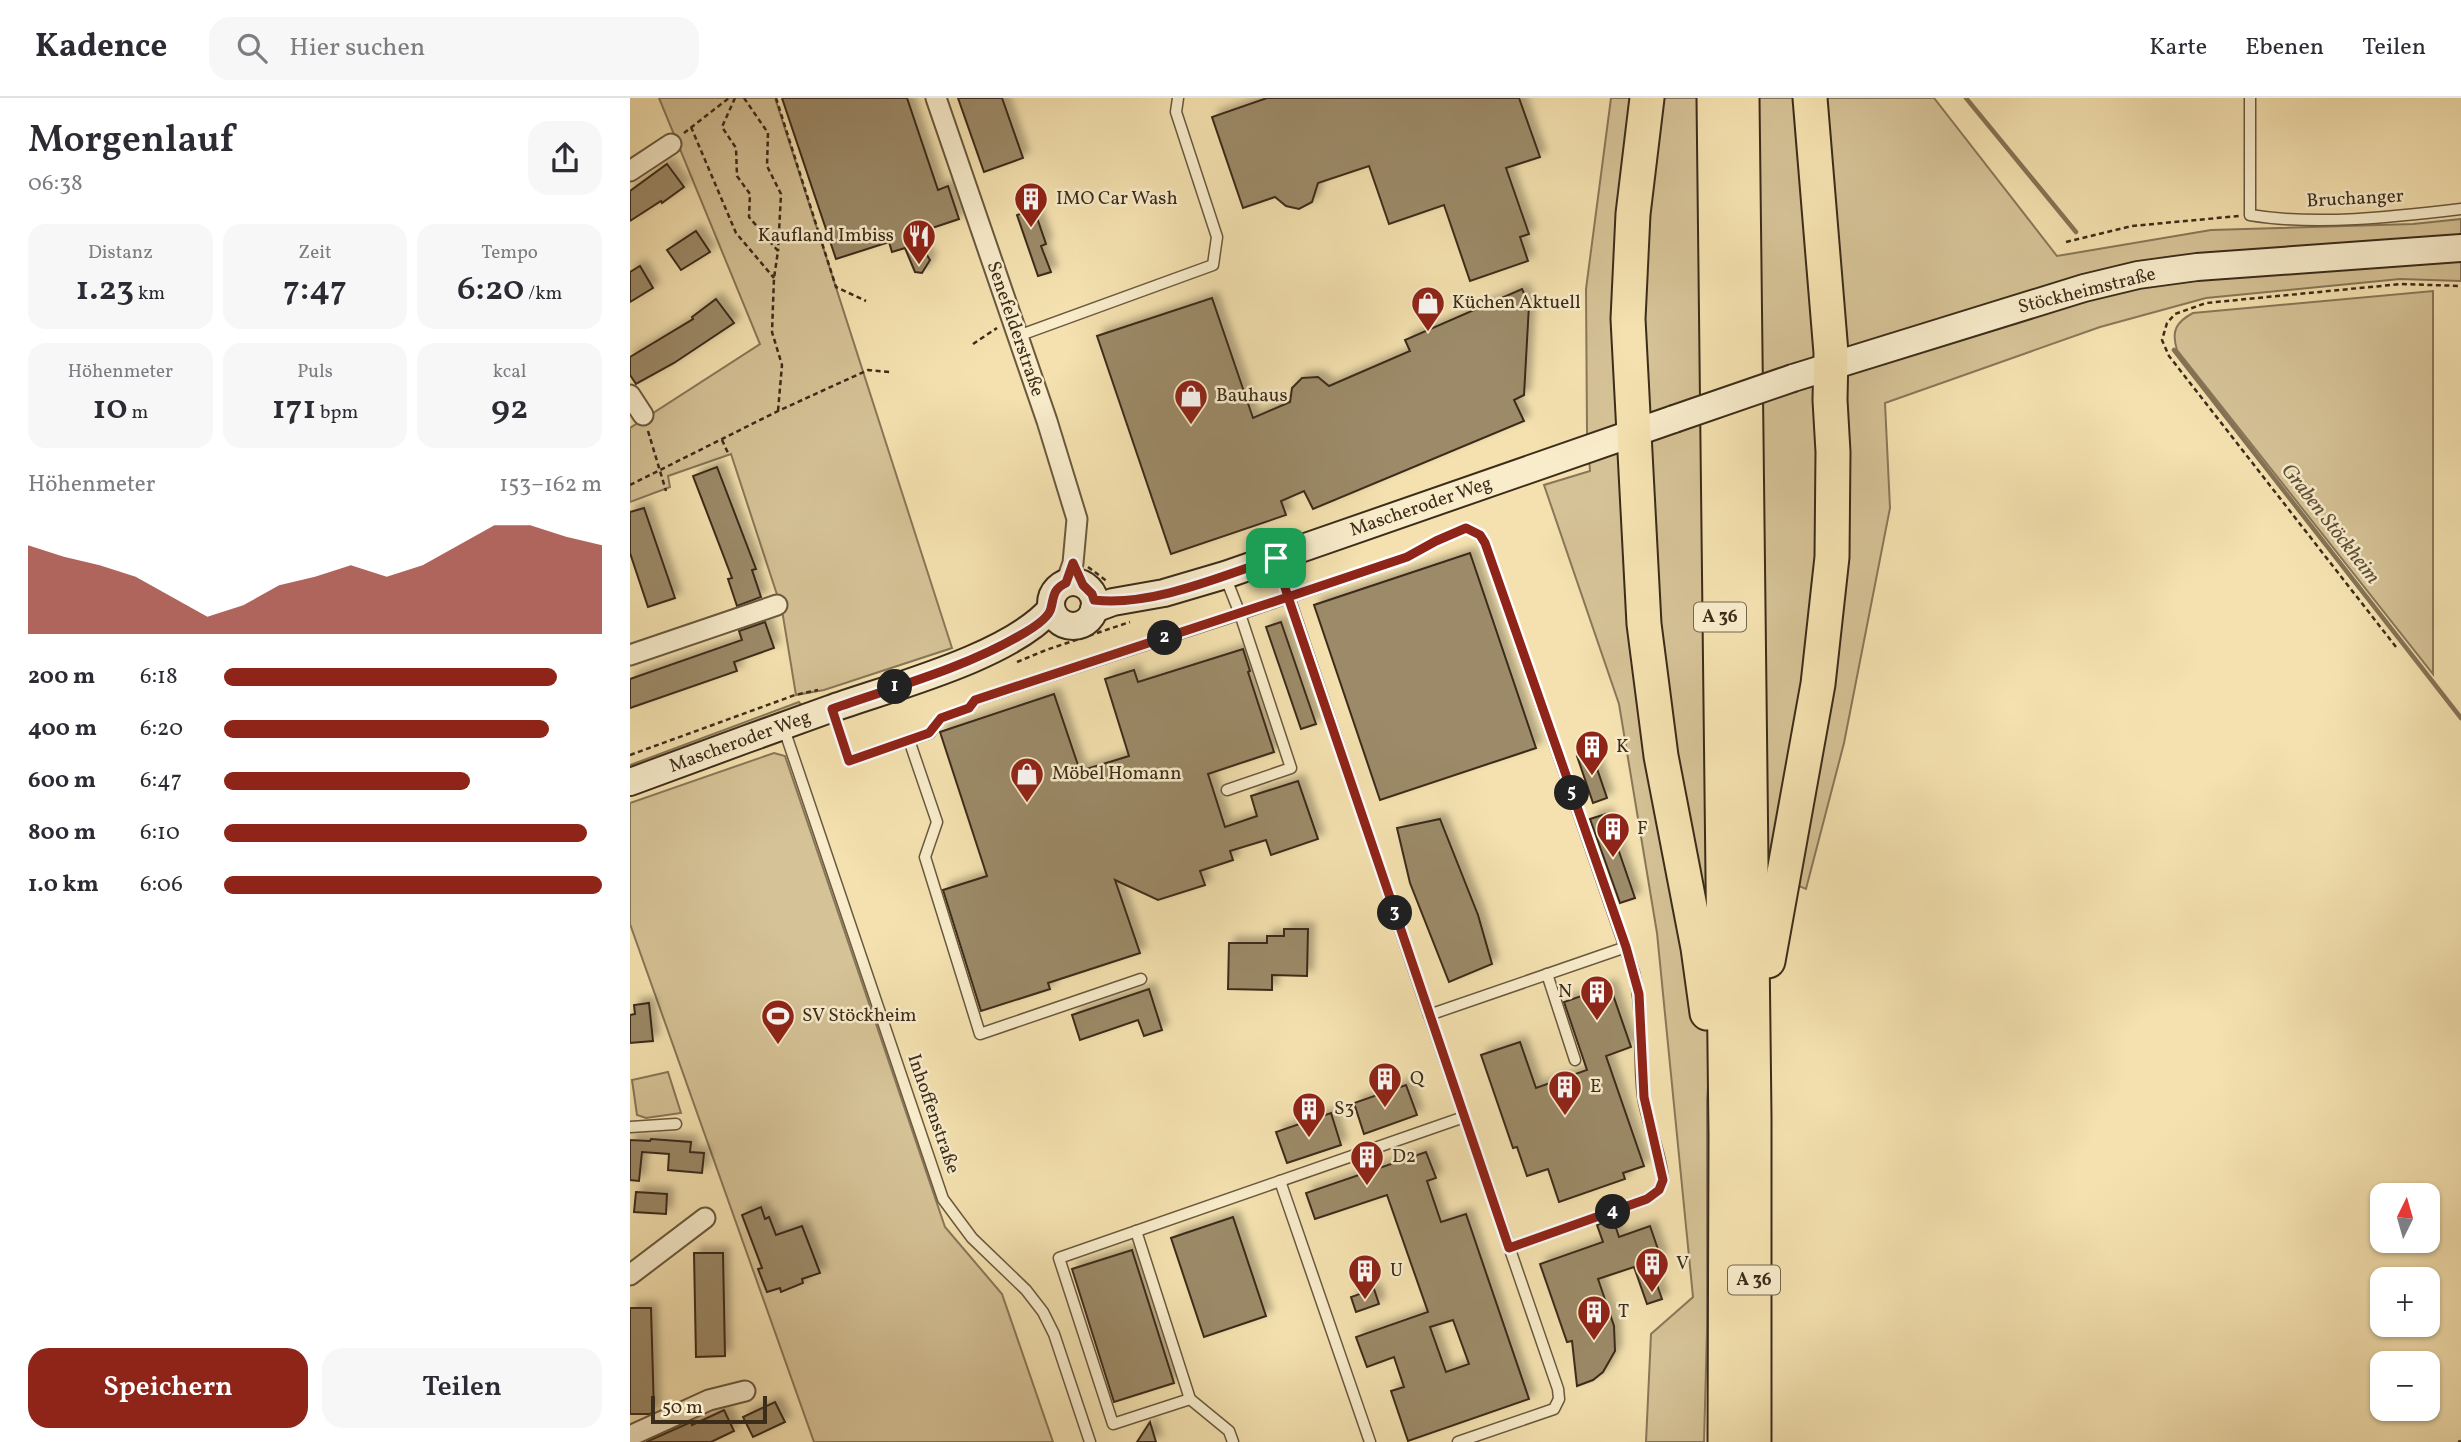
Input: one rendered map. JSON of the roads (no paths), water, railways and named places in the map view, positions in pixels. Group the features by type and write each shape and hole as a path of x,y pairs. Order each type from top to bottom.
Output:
{"highway":[{"path":"1647,98 1633,214 1628,318 1644,624 1650,688 1676,846 1698,948 1726,1136"},
{"name":"A 36","path":"1714,98 1726,1136 1725,1442"},
{"name":"A 36","path":"1742,98 1754,1117 1754,1442"},
{"path":"1754,1117 1770,943 1818,684 1829,600 1833,452 1831,366 1810,98"}],"street":[{"name":"Senefelderstraße","path":"936,98 1052,435 1077,519 1069,598"},
{"path":"630,171 671,144"},
{"name":"Stöckheimstraße","path":"1726,401 2084,288 2138,275 2197,267 2461,248"},
{"path":"630,395 643,415"},
{"name":"Mascheroder Weg","path":"630,782 783,726 830,698 958,664 1019,636 1069,598 1164,593 1225,575 1726,401"},
{"path":"630,655 777,605"},
{"path":"630,1275 705,1218"},
{"path":"630,1436 709,1400 745,1391"}],"lane":[{"path":"1015,328 1213,265 1217,237 1176,112 1178,98"},
{"name":"Bruchanger","path":"2250,98 2250,215 2287,220 2461,209"},
{"path":"830,698 849,761 929,733 941,718 969,708 975,700 1407,557 1466,528 1480,535 1626,947 1639,994 1642,1078 1650,1128 1663,1180 1659,1190 1647,1199 1509,1248"},
{"path":"1276,558 1429,1015 1558,1388 1559,1399 1554,1409 1458,1442"},
{"path":"1225,575 1291,768 1227,790"},
{"name":"Inhoffenstraße","path":"783,726 943,1199 972,1238 1026,1290 1043,1312 1054,1334 1090,1442"},
{"path":"909,740 937,822 925,857 981,1034 1141,979"},
{"path":"1429,1015 1626,947"},
{"path":"1546,974 1575,1060"},
{"path":"1190,1399 1113,1424 1059,1258 1464,1117"},
{"path":"630,1127 676,1124"},
{"path":"1280,1181 1370,1442"},
{"path":"1136,1231 1190,1399 1229,1432 1233,1442"}],"waterway":[{"name":"Graben Stöckheim","path":"1966,98 2076,232"},
{"name":"Graben Stöckheim","path":"2174,350 2461,718"}],"place":[{"name":"IMO Car Wash","path":"1031,229"},
{"name":"Kaufland Imbiss","path":"919,266"},
{"name":"Küchen Aktuell","path":"1428,333"},
{"name":"Bauhaus","path":"1191,426"},
{"name":"K","path":"1592,777"},
{"name":"Möbel Homann","path":"1027,804"},
{"name":"F","path":"1613,859"},
{"name":"N","path":"1597,1022"},
{"name":"SV Stöckheim","path":"778,1046"},
{"name":"Q","path":"1385,1109"},
{"name":"E","path":"1565,1117"},
{"name":"S3","path":"1309,1139"},
{"name":"D2","path":"1367,1187"},
{"name":"V","path":"1652,1294"},
{"name":"U","path":"1365,1301"},
{"name":"T","path":"1594,1342"}]}
